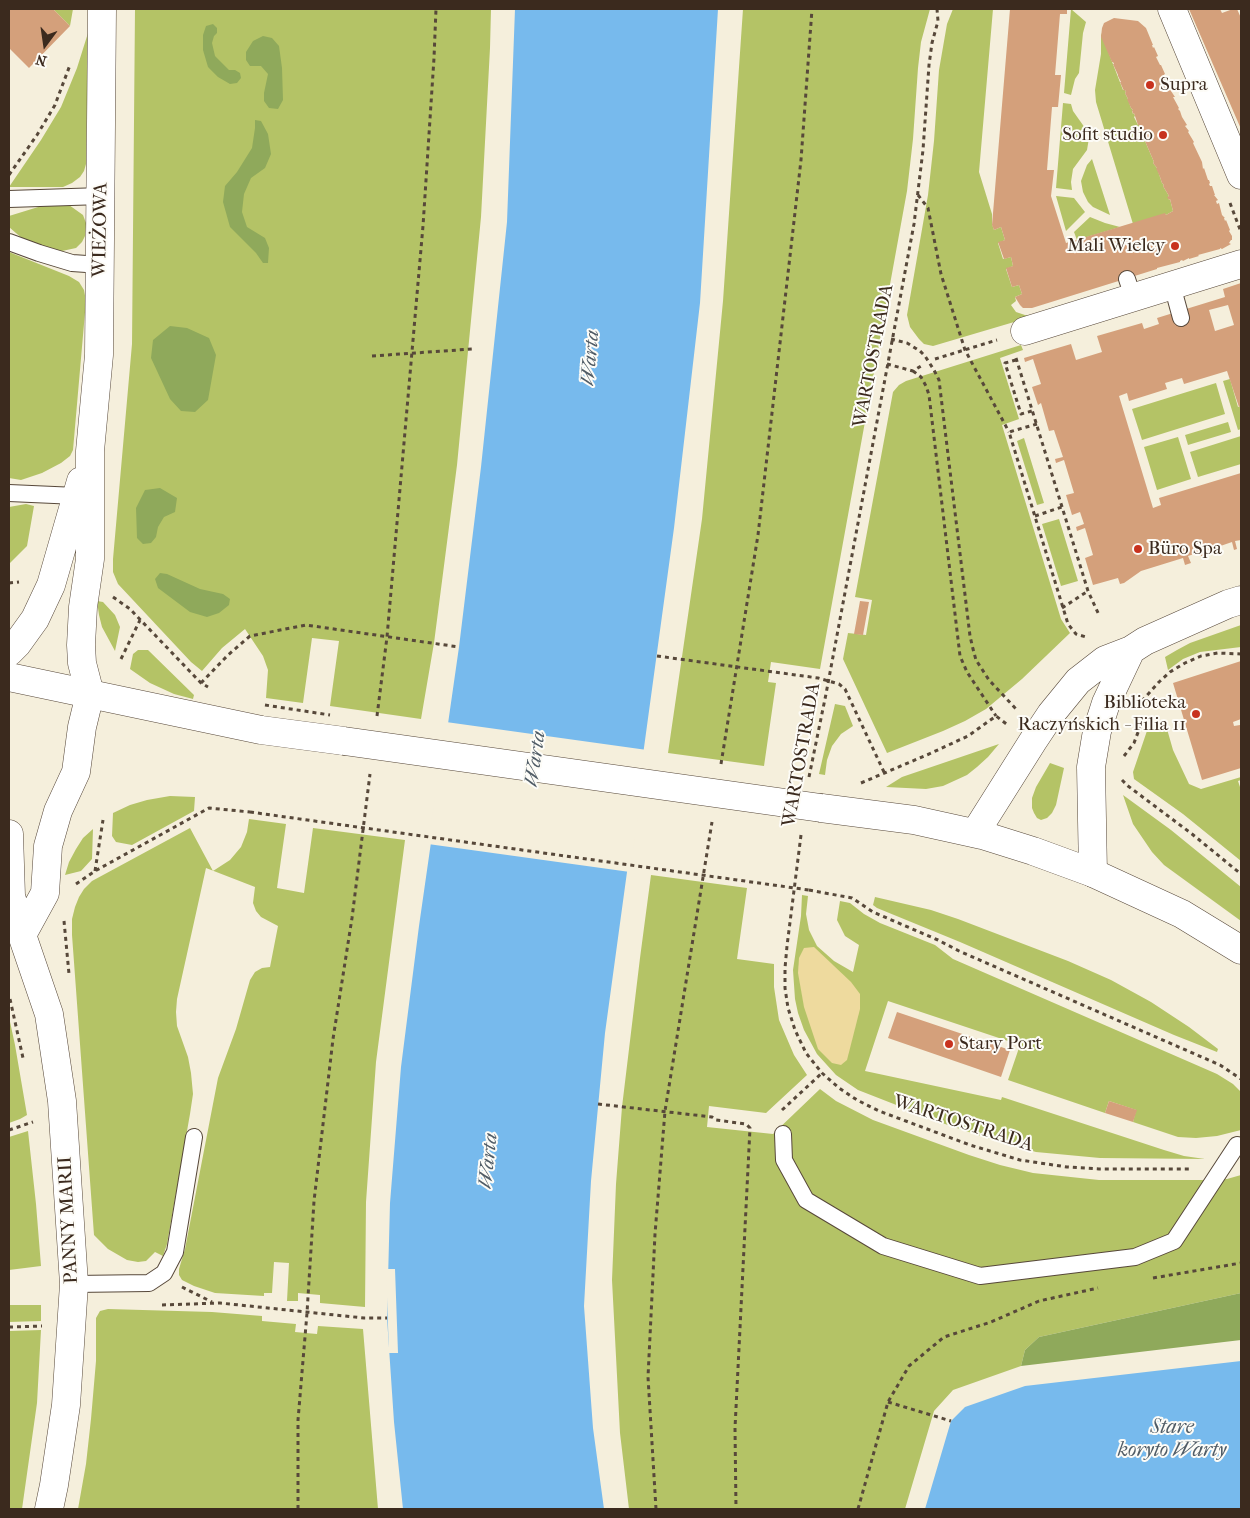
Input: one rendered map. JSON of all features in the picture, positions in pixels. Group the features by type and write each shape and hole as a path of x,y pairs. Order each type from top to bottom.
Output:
{"street":[{"name":"WIEŻOWA","path":"90,694 82,663 81,645 83,607 90,559 90,451 99,355 102,196 102,9"},
{"path":"1172,9 1241,174"},
{"path":"1025,331 1130,288 1172,285 1241,264"},
{"name":"WIEŻOWA","path":"9,652 35,619 52,585 90,451"},
{"path":"975,833 1051,714 1078,681 1104,660 1130,650 1228,604 1241,600"},
{"path":"1094,873 1091,767 1095,741 1106,703 1130,650"},
{"path":"9,677 90,694 263,718 540,768 914,820 975,833 1094,873 1182,914 1241,950"},
{"path":"15,936 45,893 48,846 58,811 76,772 81,734 90,694"},
{"name":"PANNY MARII","path":"9,834 11,896 15,936 48,1014 62,1100 74,1284 66,1405 49,1509"}],"lane":[{"path":"9,199 102,196"},
{"path":"9,242 72,263 101,265"},
{"path":"1172,285 1181,318"},
{"path":"9,493 77,496"},
{"path":"784,1134 784,1160 806,1200 884,1246 980,1276 1135,1257 1174,1242 1238,1145"},
{"path":"74,1284 149,1283 164,1273 175,1252 194,1137"}],"path":[{"path":"376,724 387,637 423,226 436,9"},
{"path":"721,766 758,535 801,160 812,9"},
{"name":"WARTOSTRADA","path":"809,782 914,224 923,150 929,65 938,21 937,9"},
{"path":"9,175 55,105 73,57"},
{"path":"918,194 928,208 941,274 965,350 1009,432 1062,608 1068,624 1076,634"},
{"path":"891,339 907,342 920,351 939,380 970,636 976,660 989,680 1010,702"},
{"path":"935,359 978,346"},
{"path":"372,356 472,349"},
{"path":"1016,360 1005,363 1018,406 1021,414 1032,410"},
{"path":"887,364 913,371 921,377 929,396 960,656 967,672 996,716 1018,734 1033,741"},
{"path":"913,371 921,366"},
{"path":"1019,367 1088,591 1099,615"},
{"path":"1009,432 1036,424"},
{"path":"1034,516 1062,507"},
{"path":"1062,608 1088,591"},
{"path":"110,594 130,609 201,683 213,691"},
{"path":"121,659 140,620"},
{"path":"201,683 228,655 250,636 306,625 459,647"},
{"path":"1140,702 1159,682 1185,663 1201,656 1218,653 1241,654"},
{"path":"657,656 818,678 839,684 845,689 884,772 968,736 996,716"},
{"path":"256,704 263,718"},
{"path":"1134,743 1142,719"},
{"path":"1121,759 1122,750"},
{"path":"298,1509 298,1420 314,1202 333,1039 352,918 370,773"},
{"path":"1120,778 1241,874"},
{"path":"73,886 95,871 209,808 250,812 809,890 852,898 873,912 938,940 958,951 1220,1065 1241,1079"},
{"path":"656,1509 648,1377 655,1234 665,1111 713,815"},
{"path":"95,871 103,820"},
{"name":"WARTOSTRADA","path":"802,829 789,929 785,988 788,1008 795,1030 806,1053 822,1074 839,1088 879,1111 970,1145 1020,1160 1068,1167 1099,1169 1221,1169"},
{"path":"9,996 14,1011 24,1064"},
{"path":"781,1111 822,1074"},
{"path":"598,1104 665,1111 746,1124 750,1128 735,1428 736,1509"},
{"path":"9,1130 33,1122 32,1117"},
{"path":"1152,1278 1241,1263"},
{"path":"858,1509 888,1402 909,1366 944,1337 990,1322 1039,1302 1104,1287"},
{"path":"191,1292 213,1302"},
{"path":"171,1305 213,1302 263,1306 307,1313 387,1318"},
{"path":"9,1327 47,1325"},
{"path":"888,1402 951,1420"}],"green space":[{"path":"53,9 73,9 70,26"},
{"path":"135,9 491,9 481,217 457,465 434,643 421,719 330,706 339,641 312,638 303,703 266,698 268,670 263,656 245,629 222,648 202,671 191,662 118,584 113,572 132,344"},
{"path":"743,9 930,9 921,42 907,191 820,669 771,662 768,682 776,683 764,766 668,753 702,519 723,301"},
{"path":"953,9 993,9 979,172 992,214 994,230 1001,227 1005,240 998,243 1003,259 1011,257 1013,266 1006,269 1012,287 1019,285 1022,294 1015,297 1016,301 1011,305 1016,312 1031,317 933,346 924,344 919,339 910,327 907,315 928,195 939,70 947,24"},
{"path":"1071,9 1086,22 1079,73 1075,79 1071,95 1064,93"},
{"path":"213,24 217,28 217,33 212,43 215,56 229,70 235,70 240,73 241,78 237,83 230,84 218,77 208,67 203,50 203,35 206,26"},
{"path":"88,33 86,164 84,171 80,177 63,187 9,187 61,107 77,68"},
{"path":"1101,33 1123,90 1126,92 1134,117 1140,131 1142,130 1153,163 1169,196 1173,211 1166,215 1133,224 1096,102 1095,90 1101,54"},
{"path":"263,36 272,38 279,46 283,100 278,109 269,108 264,101 268,74 261,66 250,66 246,60 246,52 253,41"},
{"path":"1063,103 1071,104 1073,111 1085,128 1089,138 1087,150 1073,169 1072,190 1056,188"},
{"path":"255,120 261,121 268,134 271,154 265,168 251,178 244,194 242,212 247,227 265,238 269,248 268,263 263,263 256,253 230,227 223,202 225,186 237,172 252,148"},
{"path":"1092,159 1110,215 1093,207 1083,192 1081,181 1087,165"},
{"path":"1056,196 1074,198 1085,212 1066,231"},
{"path":"48,204 69,205 83,215 86,223 85,236 76,248 62,251 54,250 24,240 9,227 9,216"},
{"path":"1090,217 1120,227 1077,240 1074,232"},
{"path":"9,252 69,276 79,282 84,290 86,301 73,450 70,456 61,463 42,473 21,480 9,478"},
{"path":"170,326 187,328 209,338 216,355 208,400 195,412 181,411 170,399 151,358 153,340"},
{"path":"1021,345 1023,350 1000,358 1019,419 1002,425 1061,619 1070,633 1022,679 986,709 943,731 887,753 843,659 848,633 866,635 872,600 855,597 893,392 906,381"},
{"path":"1230,379 1238,407 1241,406 1241,429 1238,430 1223,381"},
{"path":"1216,383 1225,414 1142,440 1132,409"},
{"path":"1228,422 1231,432 1188,445 1185,435"},
{"path":"1241,436 1241,464 1198,477 1190,452"},
{"path":"1178,437 1191,479 1157,490 1144,447"},
{"path":"1024,438 1044,503 1037,505 1017,441"},
{"path":"160,488 177,498 175,512 164,517 158,527 156,537 151,543 143,544 137,538 136,508 145,490"},
{"path":"26,504 34,506 27,546 9,564 9,507"},
{"path":"1059,519 1078,581 1061,586 1042,524"},
{"path":"160,573 167,574 200,589 223,594 230,599 229,605 219,613 207,617 190,612 158,588 155,579"},
{"path":"97,601 103,602 115,615 120,627 115,651 102,627"},
{"path":"1241,625 1241,647 1200,652 1183,659 1168,670 1165,657 1190,643"},
{"path":"138,650 148,650 194,695 193,699 174,694 150,683 130,669 133,654"},
{"path":"835,704 845,706 853,726 841,734 832,746 827,760 825,775 819,774"},
{"path":"1150,722 1167,729 1173,750 1189,784 1201,789 1241,777 1241,780 1238,781 1241,790 1241,861 1183,814 1134,779 1133,772"},
{"path":"999,744 988,757 967,775 943,786 926,789 886,787 902,777"},
{"path":"1050,763 1064,768 1056,805 1047,818 1041,820 1034,813 1032,798"},
{"path":"1123,795 1171,830 1241,887 1241,921 1164,865 1152,852 1133,824"},
{"path":"170,796 195,797 194,811 132,845 116,842 112,836 113,813 130,805"},
{"path":"249,819 286,824 277,888 304,893 313,828 405,840 376,1062 366,1202 365,1307 320,1303 320,1295 298,1293 298,1301 287,1301 289,1263 274,1262 272,1293 264,1293 264,1296 215,1293 182,1280 179,1275 218,1078 236,1029 250,980 255,972 262,968 270,967 278,926 261,917 256,911 253,903 255,887 213,871 230,860 241,847 247,832"},
{"path":"190,828 213,871 206,868 177,999 177,1026 188,1057 193,1094 167,1244 163,1256 155,1252 146,1261 127,1260 108,1249 94,1235 72,919 79,897 92,881"},
{"path":"93,829 92,859 81,871 65,875 76,849 83,838"},
{"path":"651,875 747,888 737,959 774,964 774,987 779,1020 794,1055 807,1075 766,1113 709,1106 707,1127 773,1134 820,1089 836,1101 873,1120 969,1155 1033,1173 1099,1180 1208,1180 1227,1179 1241,1175 1241,1293 1039,1337 1025,1350 1021,1366 953,1390 934,1411 905,1509 629,1509 620,1433 612,1280 616,1184 622,1107"},
{"path":"802,895 808,896 806,914 809,930 817,946 834,961 853,972 859,945 845,936 837,920 840,901 850,903 880,923 935,945 953,959 1217,1074 1233,1084 1241,1092 1241,1130 1217,1136 1178,1137 1133,1122 1136,1110 1109,1101 1105,1113 1008,1080 1020,1045 888,1001 865,1071 1001,1100 1002,1097 1164,1150 1184,1156 1205,1159 1100,1158 1036,1152 945,1124 858,1090 836,1075 817,1054 804,1030 798,1013 793,970 801,916"},
{"path":"875,897 931,910 958,919 1068,961 1111,980 1151,1002 1189,1027 1218,1049 1217,1052 877,908 873,905"},
{"path":"9,1017 27,1115 9,1123"},
{"path":"28,1131 41,1266 9,1270 9,1137"},
{"path":"1241,1293 1241,1340 1021,1366 1025,1350 1039,1337"},
{"path":"9,1305 41,1305 41,1321 9,1322"},
{"path":"108,1309 212,1312 262,1316 262,1321 296,1324 295,1332 317,1334 318,1326 363,1329 378,1509 78,1509 91,1419 96,1361 96,1318 100,1311"},
{"path":"41,1330 37,1403 22,1509 9,1509 9,1331"}],"sand":[{"path":"814,947 851,982 860,994 860,1009 847,1060 841,1065 832,1063 818,1049 804,1007 798,973 799,958 804,948"}],"water":[{"name":"Warta","path":"515,9 718,9 700,303 674,528 605,1033 591,1181 584,1306 593,1428 604,1509 403,1509 394,1422 387,1318 390,1203 401,1067 459,647 481,467 507,222"},
{"name":"Stare koryto Warty","path":"1241,1361 1241,1509 925,1509 951,1421 965,1407 1025,1386"}],"pier":[{"path":"446,722 647,750 630,872 428,844"},
{"path":"386,1269 395,1269 398,1353 389,1353"}],"building":[{"path":"9,9 53,9 70,26 29,68 9,48"},
{"path":"1010,9 1067,9 1067,14 1060,14 1055,75 1061,75 1058,107 1052,107 1047,170 1054,170 1051,196 1066,243 1165,213 1166,215 1173,211 1170,199 1167,197 1169,196 1153,163 1142,130 1140,131 1126,92 1101,37 1104,23 1114,18 1138,21 1146,28 1158,56 1156,57 1175,97 1173,97 1178,109 1187,125 1185,126 1194,142 1209,184 1212,186 1214,195 1218,200 1216,201 1217,204 1219,203 1222,215 1230,230 1232,240 1229,243 1231,244 1222,249 1220,248 1032,308 1023,308 1020,305 1015,297 1022,294 1019,285 1012,287 1006,268 1013,266 1011,257 1004,259 998,242 1005,240 1001,227 994,230 992,225"},
{"path":"1189,9 1220,9 1222,13 1237,9 1241,18 1241,129"},
{"path":"1241,283 1241,406 1239,407 1227,371 1184,384 1182,378 1165,383 1167,389 1129,401 1127,393 1119,396 1153,508 1161,505 1159,498 1241,473 1241,540 1235,541 1237,549 1234,550 1232,542 1203,552 1205,559 1202,560 1200,552 1188,556 1191,563 1185,565 1183,558 1141,571 1124,583 1120,584 1118,578 1093,585 1085,558 1093,555 1085,528 1077,531 1076,527 1084,524 1080,512 1072,515 1066,495 1074,493 1064,460 1056,463 1055,459 1063,457 1054,430 1049,431 1041,403 1038,405 1032,387 1041,384 1033,359 1025,362 1024,358 1071,344 1076,360 1102,352 1097,336 1142,323 1144,329 1159,324 1157,318 1225,297 1223,289","holes":["1228,305 1234,325 1215,331 1209,310"]},
{"path":"860,601 869,602 863,635 854,634"},
{"path":"1241,661 1241,719 1233,722 1234,726 1240,725 1241,728 1241,768 1202,780 1173,683"},
{"name":"Stary Port","path":"897,1012 1010,1050 1001,1077 888,1038"},
{"path":"1109,1101 1137,1110 1133,1122 1105,1113"}],"place":[{"name":"Supra","path":"1150,85"},
{"name":"Sofit studio","path":"1163,135"},
{"name":"Mali Wielcy","path":"1175,246"},
{"name":"Büro Spa","path":"1138,549"},
{"name":"Biblioteka Raczyńskich - Filia 11","path":"1196,714"},
{"name":"Stary Port","path":"949,1044"}]}
